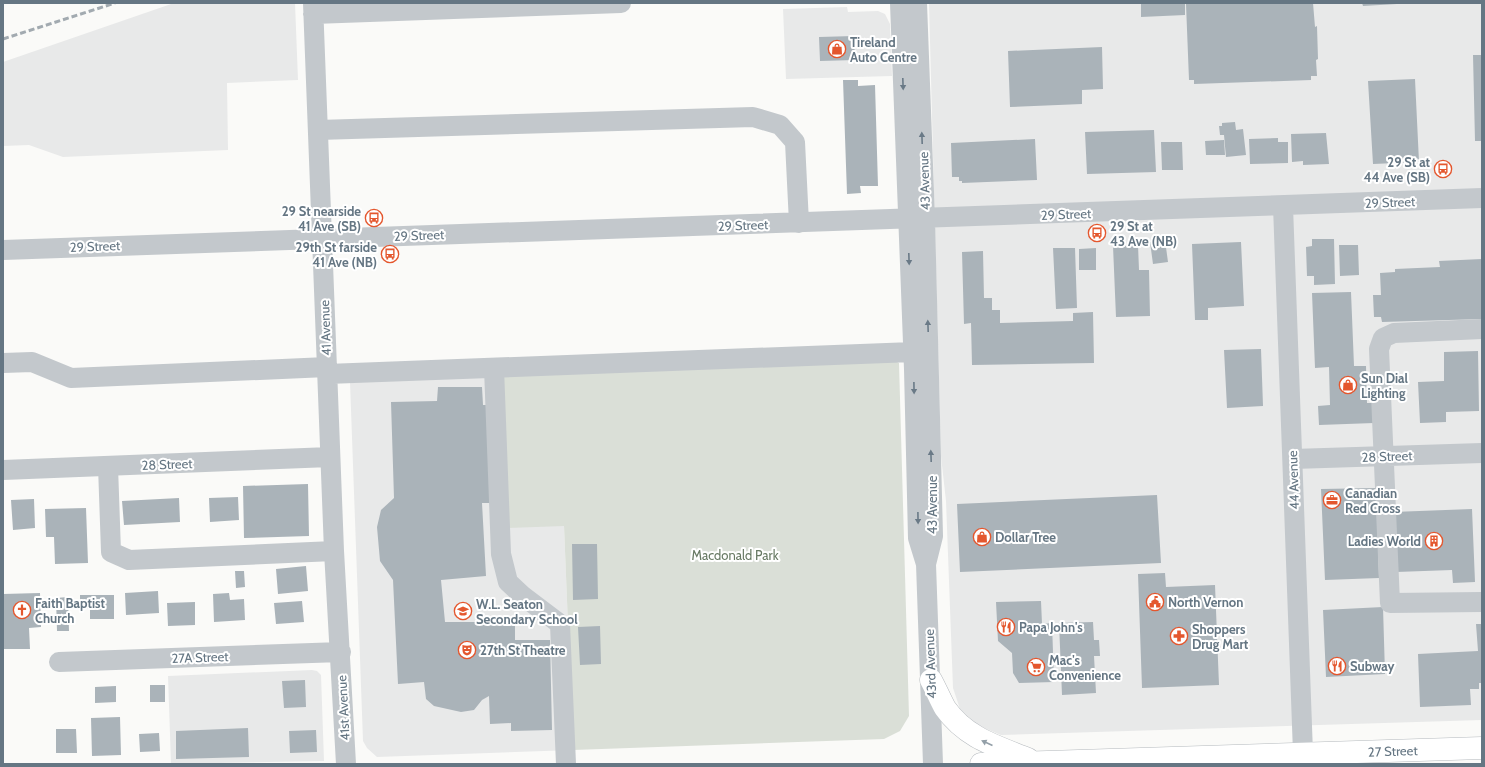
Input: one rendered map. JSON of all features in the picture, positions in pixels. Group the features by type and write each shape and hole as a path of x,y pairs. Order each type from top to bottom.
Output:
{"main road":[{"path":"931,680 945,708 963,728 983,742 1036,762"},
{"name":"27 Street","path":"981,764 1482,748"}],"street":[{"path":"313,8 621,3"},
{"name":"43 Avenue","path":"900,3 917,219 933,536 926,564"},
{"name":"43 Avenue","path":"916,3 917,219 913,352 918,538 926,564"},
{"name":"41 Avenue","path":"313,8 334,551 341,652"},
{"path":"318,130 753,117 780,125 795,142 799,223"},
{"name":"29 Street","path":"3,250 322,237 799,223 1482,198"},
{"name":"44 Avenue","path":"1283,206 1303,753"},
{"path":"1482,329 1394,333 1382,338 1379,349 1390,603 1482,602"},
{"path":"3,364 32,362 70,378 327,370 494,368 913,352"},
{"path":"494,368 502,554 508,582 523,596 560,624 566,764"},
{"name":"28 Street","path":"1293,459 1482,453"},
{"name":"28 Street","path":"3,470 330,457"},
{"path":"108,466 111,552 129,560 334,551"},
{"name":"43rd Avenue","path":"926,564 933,764"},
{"name":"27A Street","path":"59,662 341,652"},
{"name":"41st Avenue","path":"341,652 346,764"}],"shaded area":[{"path":"174,3 295,3 298,80 227,83 228,150 63,157 29,145 3,146 3,62"},
{"path":"929,3 1482,3 1482,720 1001,735 979,726 960,709 953,688 946,501 941,456"},
{"path":"847,7 848,12 878,11 885,14 890,24 892,76 786,79 783,9"},
{"name":"W.L. Seaton Secondary School","path":"502,375 564,526 573,750 377,757 367,748 363,741 350,382"},
{"path":"317,671 321,675 324,761 171,764 168,676"}],"green space":[{"name":"Macdonald Park","path":"891,359 899,363 909,716 900,731 884,739 573,750 564,526 508,528 502,376"}],"building":[{"path":"1141,3 1185,3 1185,15 1141,17"},
{"path":"1313,3 1315,27 1317,26 1317,76 1311,76 1311,80 1194,84 1194,80 1189,80 1186,4"},
{"path":"1362,3 1397,3 1397,4 1363,6"},
{"name":"Tireland Auto Centre","path":"854,36 855,60 820,61 819,37"},
{"path":"1102,47 1103,89 1082,90 1082,104 1010,107 1008,51"},
{"path":"1473,55 1482,55 1482,141 1475,141"},
{"path":"1415,79 1419,162 1373,164 1368,81"},
{"path":"843,80 858,80 858,86 875,85 878,186 860,186 861,193 847,194"},
{"path":"1235,122 1236,130 1243,129 1246,155 1226,157 1224,135 1220,135 1219,126 1222,126 1222,123"},
{"path":"1154,130 1156,172 1087,174 1085,132"},
{"path":"1326,133 1329,164 1303,165 1303,161 1292,162 1291,134"},
{"path":"1278,138 1278,142 1288,142 1288,163 1250,164 1249,139"},
{"path":"1035,139 1037,180 962,183 962,181 959,181 959,177 952,177 951,143"},
{"path":"1224,140 1225,155 1206,155 1205,141"},
{"path":"1161,142 1182,142 1183,170 1162,170"},
{"path":"1312,239 1334,239 1335,284 1314,285 1314,276 1307,276 1306,247 1312,246"},
{"path":"1165,240 1168,262 1153,264 1150,242"},
{"path":"1241,242 1244,306 1208,308 1208,320 1195,320 1192,244"},
{"path":"1138,245 1139,270 1149,270 1150,316 1116,317 1113,246"},
{"path":"1339,245 1358,245 1359,275 1340,276"},
{"path":"1053,248 1075,248 1077,308 1056,309"},
{"path":"1096,248 1096,270 1079,270 1079,249"},
{"path":"983,251 984,298 992,298 992,310 1000,310 1000,323 1073,321 1073,313 1093,312 1094,363 972,365 971,323 964,324 962,252"},
{"path":"1482,259 1482,319 1382,322 1381,317 1374,317 1373,295 1381,295 1380,273 1395,272 1395,269 1440,267 1439,261"},
{"path":"1351,292 1354,366 1366,366 1367,403 1374,403 1374,423 1319,425 1318,406 1330,405 1329,367 1315,368 1312,293"},
{"path":"1261,349 1263,406 1227,408 1224,350"},
{"path":"1478,351 1479,411 1446,412 1446,422 1420,423 1418,382 1444,381 1444,352"},
{"path":"438,387 482,387 483,405 491,405 495,503 482,503 486,576 441,580 445,622 515,622 515,640 550,640 552,730 511,731 511,723 490,724 489,696 482,700 474,710 461,712 434,706 426,699 424,682 398,684 393,580 380,561 377,527 381,510 394,498 391,402 437,401"},
{"path":"308,484 309,536 244,538 243,486"},
{"path":"1376,488 1379,578 1325,580 1321,489"},
{"path":"1157,495 1161,563 960,572 957,504"},
{"path":"238,497 239,520 210,522 209,498"},
{"path":"179,498 180,522 124,525 122,501"},
{"path":"34,499 35,528 13,530 11,500"},
{"path":"86,508 88,563 55,564 54,537 46,537 45,509"},
{"name":"Ladies World","path":"1472,509 1475,582 1453,583 1452,570 1396,572 1393,512"},
{"path":"572,544 597,544 598,599 573,600"},
{"path":"306,566 308,591 278,594 276,569"},
{"path":"235,571 244,571 245,587 236,588"},
{"name":"Shoppers Drug Mart","path":"1165,573 1166,587 1215,585 1219,685 1142,688 1138,574"},
{"path":"158,591 159,613 126,615 125,593"},
{"name":"Faith Baptist Church","path":"40,593 41,627 29,628 30,649 3,649 3,594"},
{"path":"229,593 230,600 244,599 245,620 214,622 213,594"},
{"path":"80,595 114,595 114,619 90,619 90,609 80,609"},
{"path":"68,597 69,631 57,631 56,598"},
{"path":"302,601 304,622 276,624 274,603"},
{"path":"1041,601 1042,624 1052,623 1054,682 1019,683 1013,673 1012,653 998,641 996,602"},
{"path":"195,602 195,625 168,626 167,603"},
{"path":"1383,607 1385,674 1326,677 1323,610"},
{"path":"1093,622 1094,640 1099,640 1100,656 1094,656 1096,693 1062,695 1059,623"},
{"path":"1476,624 1482,624 1482,683 1479,683 1479,689 1470,689 1471,705 1420,707 1418,654 1478,651"},
{"path":"600,626 601,664 580,665 578,627"},
{"path":"305,680 306,707 284,708 282,681"},
{"path":"150,685 165,685 165,702 150,702"},
{"path":"116,686 116,702 95,703 95,687"},
{"path":"120,717 121,755 92,756 91,718"},
{"path":"248,728 249,757 176,759 176,731"},
{"path":"56,729 76,729 77,753 56,753"},
{"path":"316,730 317,752 290,753 289,731"},
{"path":"159,733 160,751 140,752 139,734"}],"railway":[{"path":"3,39 115,3"}],"place":[{"name":"Tireland Auto Centre","path":"837,49"},
{"name":"29 St at 44 Ave (SB)","path":"1443,169"},
{"name":"29 St nearside 41 Ave (SB)","path":"374,218"},
{"name":"29 St at 43 Ave (NB)","path":"1097,233"},
{"name":"29th St farside 41 Ave (NB)","path":"390,254"},
{"name":"Sun Dial Lighting","path":"1348,385"},
{"name":"Canadian Red Cross","path":"1332,500"},
{"name":"Dollar Tree","path":"982,537"},
{"name":"Ladies World","path":"1434,541"},
{"name":"North Vernon","path":"1155,602"},
{"name":"Faith Baptist Church","path":"22,610"},
{"name":"W.L. Seaton Secondary School","path":"463,611"},
{"name":"Papa John's","path":"1006,627"},
{"name":"Shoppers Drug Mart","path":"1179,636"},
{"name":"27th St Theatre","path":"467,650"},
{"name":"Subway","path":"1337,666"},
{"name":"Mac's Convenience","path":"1036,667"}]}
